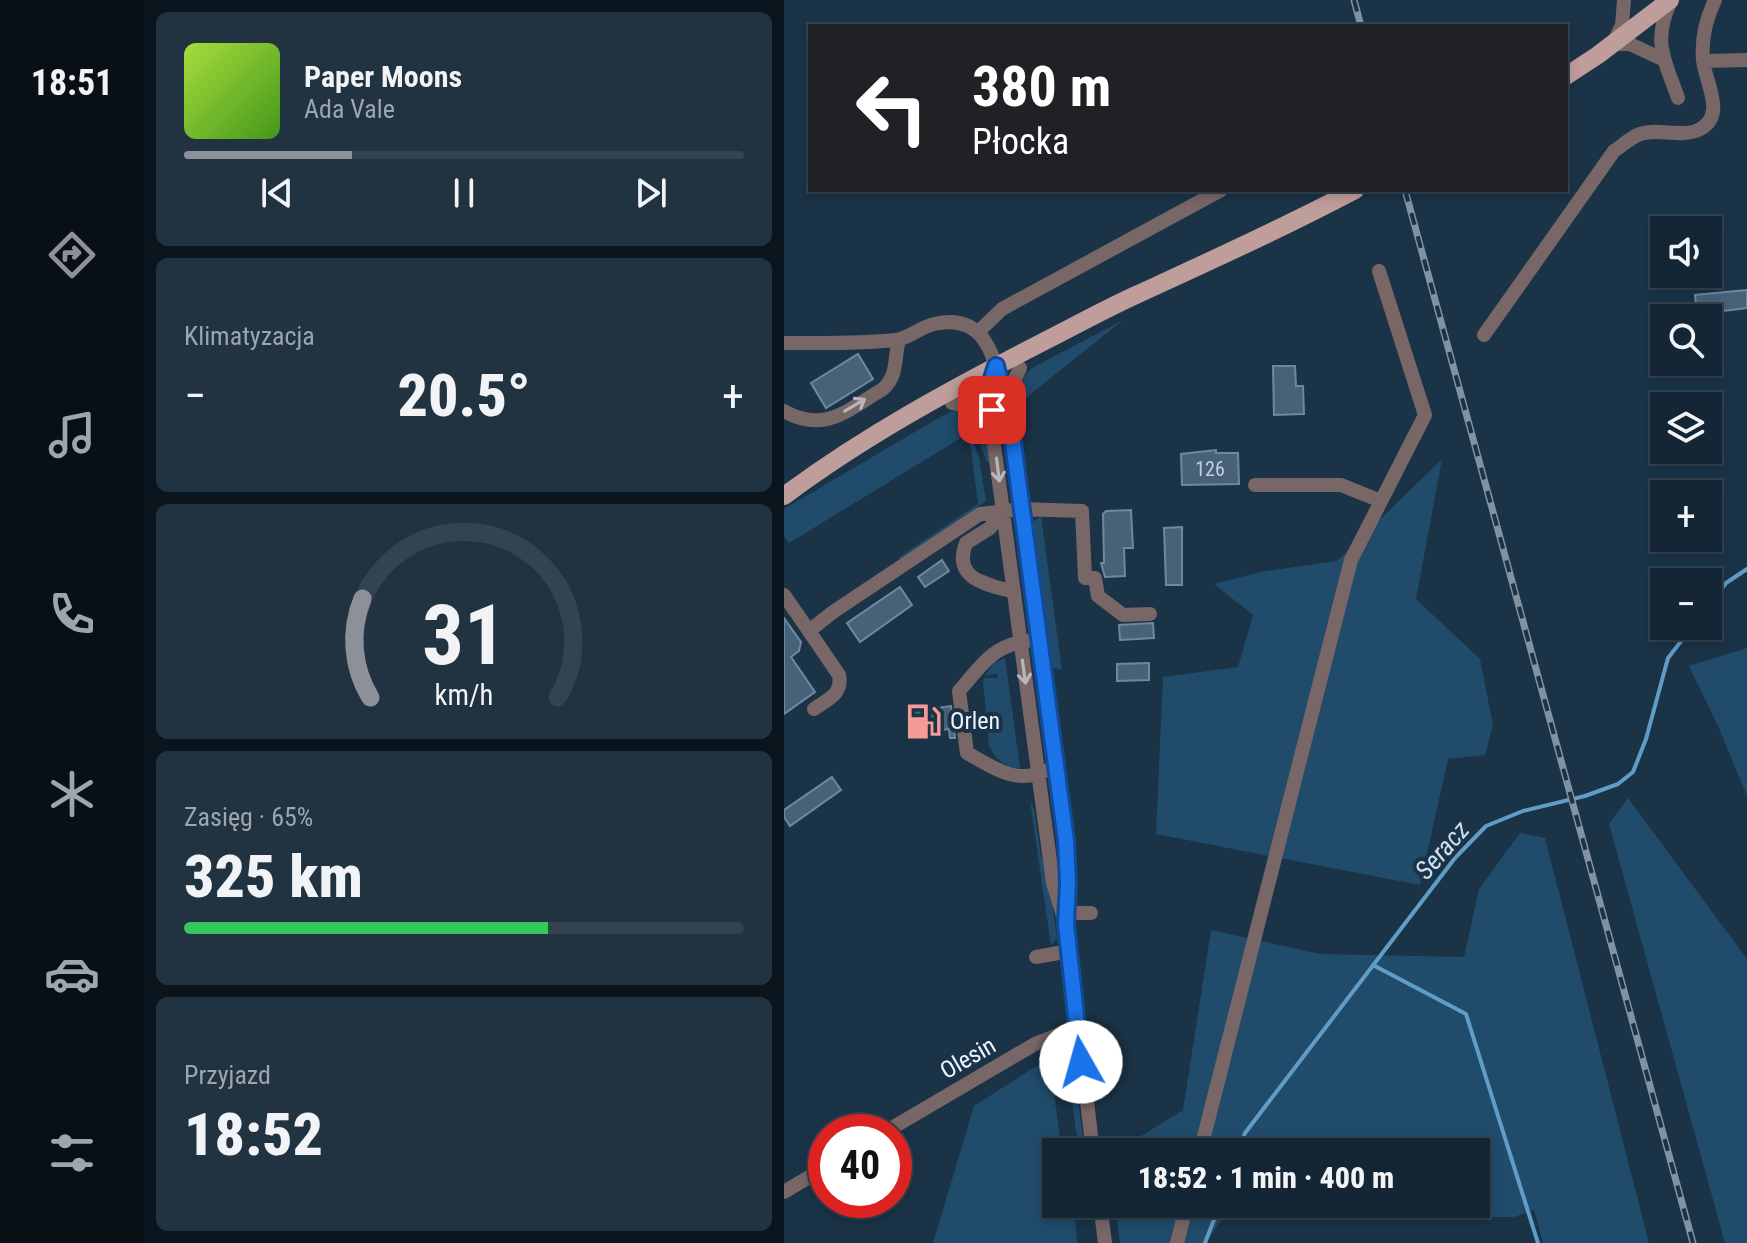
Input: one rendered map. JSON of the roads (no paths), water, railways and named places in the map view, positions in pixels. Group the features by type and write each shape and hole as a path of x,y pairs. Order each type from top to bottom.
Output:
{"main road":[{"path":"1568,75 1671,0"},
{"path":"784,497 873,436 995,376 1020,368 1233,252 1351,192"},
{"path":"784,497 1133,296 1233,252"}],"street":[{"path":"1624,0 1622,25 1613,44 1630,44 1662,59"},
{"path":"1671,0 1663,19 1662,59 1678,98"},
{"path":"1484,335 1614,151 1641,134 1695,131 1708,123 1714,111 1713,93 1703,61 1705,24 1715,0"},
{"path":"1703,61 1747,60"},
{"path":"978,332 1002,309 1217,192"},
{"path":"1204,1138 1351,560 1425,415 1379,271"},
{"path":"784,343 899,340 932,325 947,322 970,326 985,340 1010,420"},
{"path":"784,411 799,419 823,422 883,389 891,382 894,373 899,340"},
{"path":"1020,368 1013,383 1010,420 1066,841 1065,917 1091,1138"},
{"path":"995,376 992,430 1053,883 1065,917"},
{"path":"952,403 976,408 986,417 992,430"},
{"path":"1255,485 1341,485 1381,501"},
{"path":"809,631 980,514 1021,509 1082,511 1085,578 1095,578 1098,596 1123,615 1150,614"},
{"path":"1003,511 990,528 966,543 961,558 970,576 1014,592"},
{"path":"784,595 839,675 841,683 837,692 814,709"},
{"path":"1039,640 1005,645 994,651 959,691 967,753 1011,776 1024,778 1056,766"},
{"path":"1065,917 1091,913"},
{"path":"1036,957 1069,951"},
{"name":"Olesin","path":"912,1116 1035,1044 1077,1031"},
{"path":"784,1192 808,1178"},
{"path":"1102,1218 1105,1243"},
{"path":"1177,1243 1183,1218"}],"waterway":[{"name":"Seracz","path":"1722,588 1747,569"},
{"name":"Seracz","path":"1243,1138 1455,858 1486,826 1523,811 1585,796 1618,784 1633,772 1646,739 1668,658 1682,640"},
{"path":"1373,965 1466,1014 1538,1243"},
{"name":"Seracz","path":"1205,1243 1215,1218"}],"railway":[{"path":"1354,0 1360,24"},
{"path":"1406,192 1693,1243"}],"place":[{"name":"Orlen","path":"924,721"}]}
